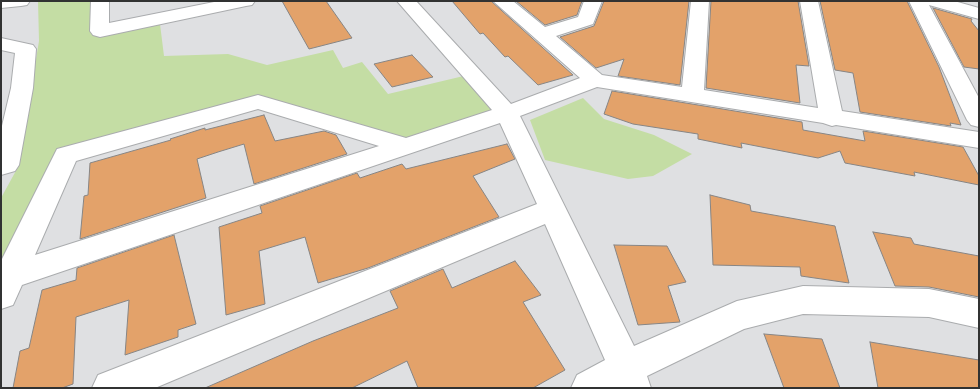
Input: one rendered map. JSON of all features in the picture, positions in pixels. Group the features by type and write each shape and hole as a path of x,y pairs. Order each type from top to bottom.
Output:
{"street":[{"path":"1,3 21,1"},
{"path":"100,1 100,31 246,1"},
{"path":"406,1 507,113 553,209 629,378"},
{"path":"502,1 595,80"},
{"path":"541,34 586,20 593,1"},
{"path":"692,96 700,1"},
{"path":"809,1 832,119"},
{"path":"918,1 979,120"},
{"path":"934,1 979,14"},
{"path":"1,44 26,49 12,90 6,165 1,166"},
{"path":"6,286 406,146 507,113 595,80 832,119 979,140"},
{"path":"6,286 66,155 258,102 406,146"},
{"path":"111,388 553,209"},
{"path":"590,388 629,378 737,316 803,300 929,303 979,314"}],"green space":[{"path":"38,1 100,1 100,31 160,24 164,56 228,54 267,65 333,50 343,68 362,62 388,94 472,74 507,113 406,146 258,102 66,155 1,295 1,198 18,167 39,41"},
{"path":"583,98 604,119 654,135 692,154 653,176 628,179 545,160 530,120"}],"building":[{"path":"282,1 326,1 352,38 309,49"},
{"path":"452,1 491,1 573,75 538,85 508,56 505,57 483,33 480,34"},
{"path":"516,1 582,1 577,15 545,25"},
{"path":"604,1 689,1 680,85 618,76 624,59 596,68 560,37 594,26"},
{"path":"711,1 798,1 809,66 796,65 800,103 706,88"},
{"path":"820,1 907,1 939,67 961,125 950,123 951,126 860,112 853,73 835,70"},
{"path":"933,8 972,19 971,21 979,31 979,69 964,67"},
{"path":"412,55 433,77 392,87 374,64"},
{"path":"612,91 802,122 803,130 865,141 863,131 963,147 979,176 979,185 914,172 915,176 845,163 840,151 818,158 741,143 742,148 698,139 698,134 633,124 604,114"},
{"path":"264,115 275,141 324,131 336,135 347,154 254,184 244,144 218,152 197,159 206,198 80,239 84,196 88,195 90,163 171,140 205,128 205,130"},
{"path":"507,144 515,159 473,176 499,217 368,268 318,283 305,237 259,251 265,304 226,315 219,227 262,213 260,206 357,173 360,178 402,164 406,169"},
{"path":"710,195 750,205 751,211 835,226 849,283 801,276 800,267 713,265"},
{"path":"873,232 911,238 914,244 979,256 979,297 929,287 895,286"},
{"path":"174,235 196,324 178,330 178,337 125,355 129,300 76,317 73,384 62,388 13,388 20,351 29,348 42,290 76,280 77,268"},
{"path":"614,245 667,246 686,282 668,286 680,322 638,325"},
{"path":"515,261 541,295 523,302 565,370 533,388 418,388 407,361 352,388 205,388 313,341 398,308 390,291 443,269 452,288"},
{"path":"764,334 822,339 840,388 784,388"},
{"path":"870,342 979,360 979,388 878,388"}]}
